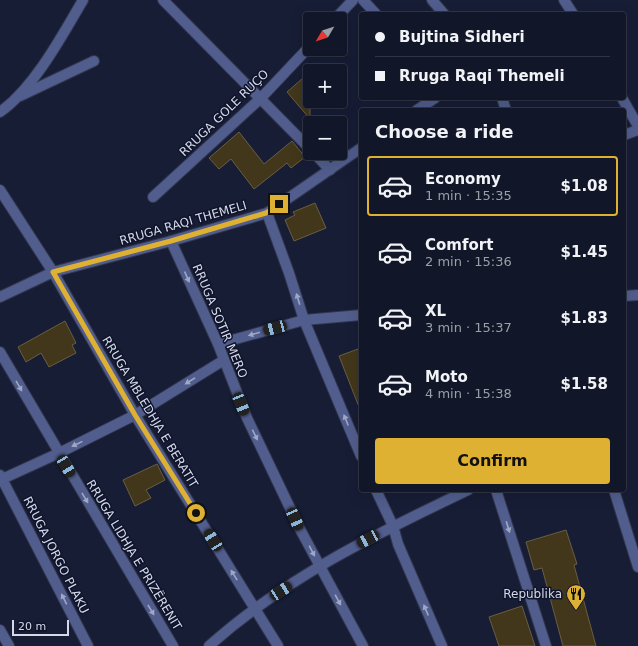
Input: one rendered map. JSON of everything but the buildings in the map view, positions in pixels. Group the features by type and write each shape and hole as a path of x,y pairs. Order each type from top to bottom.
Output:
{"street":[{"path":"0,112 18,97 48,58 83,0"},
{"path":"163,0 303,142"},
{"path":"342,12 353,0"},
{"path":"363,0 374,12"},
{"path":"432,0 442,12"},
{"path":"564,0 569,12"},
{"name":"RRUGA GOLE RUÇO","path":"153,197 261,98 303,53"},
{"path":"18,97 94,61"},
{"path":"420,108 432,100"},
{"path":"623,100 638,126"},
{"path":"626,134 638,130"},
{"name":"RRUGA RAQI THEMELI","path":"0,297 53,272 171,241 266,213 359,149"},
{"path":"321,160 330,170"},
{"name":"RRUGA MBLEDHJA E BERATIT","path":"0,190 53,272 135,415 278,646"},
{"path":"266,213 289,273 304,320 359,451"},
{"name":"RRUGA SOTIR MERO","path":"171,241 218,344 247,418 301,531 363,646"},
{"path":"626,296 638,296"},
{"path":"218,344 304,320 359,315"},
{"name":"RRUGA LIDHJA E PRIZËRENIT","path":"0,352 58,453 173,646"},
{"path":"1,478 58,453 135,415 224,360"},
{"name":"RRUGA JORGO PLAKU","path":"1,478 88,646"},
{"path":"377,492 442,646"},
{"path":"209,646 255,608 319,565 392,526 464,492"},
{"path":"497,492 546,646"},
{"path":"615,492 638,567"},
{"path":"0,630 9,646"}],"place":[{"name":"Republika","path":"576,611"}],"route":[{"path":"196,513 135,415 53,272 171,241 266,213 279,204"}]}
